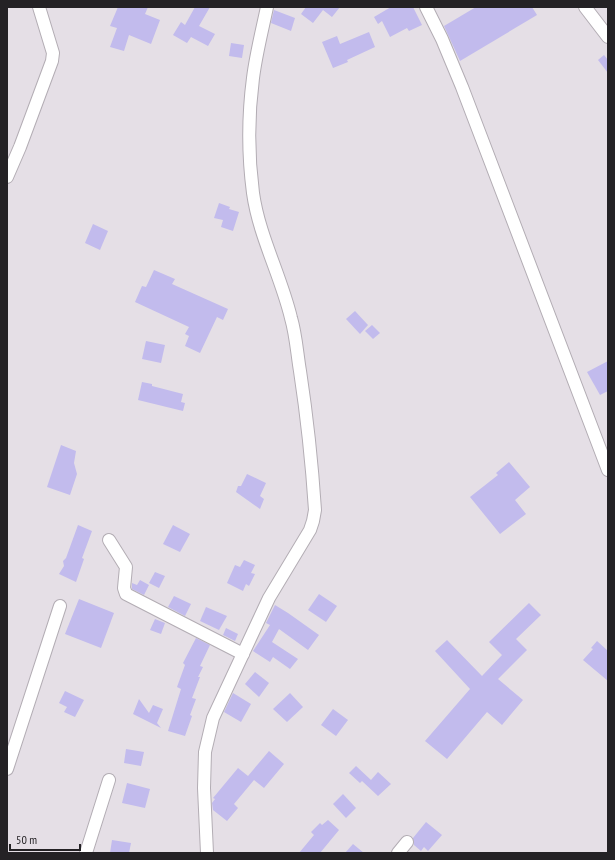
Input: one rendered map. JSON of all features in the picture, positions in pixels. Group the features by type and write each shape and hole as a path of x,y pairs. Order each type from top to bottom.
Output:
{"street":[{"path":"7,177 20,147 52,61 52,53 39,7"},
{"path":"207,853 204,788 205,752 213,718 269,598 306,539 314,520 315,510 304,399 294,330 288,304 259,220 251,175 249,131 250,99 267,7"},
{"path":"426,7 442,39 462,87 608,470"},
{"path":"585,7 608,37"},
{"path":"109,540 126,568 124,588 126,594 243,654"},
{"path":"7,769 60,606"},
{"path":"86,853 109,780"},
{"path":"398,853 407,842"}],"building":[{"path":"118,7 148,7 145,14 160,20 151,44 129,35 124,51 110,47 117,28 110,26"},
{"path":"195,7 210,7 199,26 215,34 208,46 191,37 187,43 173,35 181,22 185,25"},
{"path":"306,7 340,7 332,17 323,10 313,23 301,14"},
{"path":"391,7 413,7 422,25 409,31 407,28 390,37 382,21 378,24 374,17"},
{"path":"476,7 532,7 537,15 460,61 444,26"},
{"path":"274,10 295,18 291,31 271,23"},
{"path":"369,32 375,47 347,60 348,62 333,68 322,42 337,36 340,44"},
{"path":"231,43 244,45 242,58 229,56"},
{"path":"604,55 608,60 608,73 598,60"},
{"path":"219,203 230,207 229,209 239,212 233,231 221,227 223,220 214,218"},
{"path":"93,224 108,231 100,250 85,243"},
{"path":"154,270 175,279 172,284 228,309 223,320 217,317 200,353 185,346 189,336 185,334 189,327 135,302 142,286 146,287"},
{"path":"355,311 368,325 360,334 346,319"},
{"path":"372,325 380,333 373,339 365,331"},
{"path":"146,341 165,345 161,363 142,359"},
{"path":"608,361 608,391 600,395 587,372"},
{"path":"142,382 183,394 181,402 185,403 183,411 138,400"},
{"path":"61,445 76,451 74,463 77,474 70,495 47,487"},
{"path":"509,462 530,487 515,500 526,514 500,534 470,497 498,475 496,473"},
{"path":"247,474 266,483 260,496 264,499 260,509 236,492 238,486 241,486"},
{"path":"78,525 92,531 82,558 84,559 76,582 59,574 64,566 63,561 66,558"},
{"path":"173,525 190,534 180,552 163,544"},
{"path":"244,560 255,565 251,573 255,574 249,586 246,584 243,591 227,583 235,565 240,567"},
{"path":"155,572 165,576 159,588 149,583"},
{"path":"140,580 149,585 144,595 132,589 132,583 137,585"},
{"path":"319,594 337,606 326,622 308,610"},
{"path":"174,596 191,604 185,616 168,607"},
{"path":"79,599 114,613 101,648 65,634"},
{"path":"529,603 541,615 516,639 527,650 498,679 523,700 502,725 487,712 447,759 425,741 470,689 435,651 447,640 482,676 502,655 489,642"},
{"path":"275,605 319,635 308,650 279,629 272,642 298,659 290,669 273,657 270,662 253,651 270,625 266,623"},
{"path":"206,607 227,616 219,630 200,621"},
{"path":"155,619 165,623 161,634 150,630"},
{"path":"226,628 238,634 235,641 223,635"},
{"path":"196,638 210,645 200,666 203,667 198,677 200,677 192,698 196,699 185,736 168,731 181,689 177,687 185,665 183,663"},
{"path":"597,641 608,651 608,681 583,660 593,649 591,648"},
{"path":"255,672 269,683 259,697 245,684"},
{"path":"65,691 84,700 75,717 64,712 67,707 59,703"},
{"path":"233,693 251,704 241,722 224,712"},
{"path":"290,693 303,707 287,722 273,709"},
{"path":"139,699 149,713 153,705 163,709 157,723 161,728 133,714"},
{"path":"333,709 348,720 336,736 321,725"},
{"path":"126,749 144,752 141,766 124,763"},
{"path":"269,751 284,764 264,788 254,780 234,804 238,808 227,821 213,810 212,803 215,799 213,798 238,768 248,776"},
{"path":"356,766 371,780 378,772 391,784 378,796 362,781 360,783 349,773"},
{"path":"127,783 150,789 145,808 122,803"},
{"path":"343,794 356,808 346,818 333,804"},
{"path":"328,820 339,830 320,853 299,853 314,835 311,832 320,823 322,825"},
{"path":"426,822 442,835 428,851 424,847 421,851 414,845 413,838"},
{"path":"112,840 131,843 129,853 110,853"},
{"path":"353,844 364,853 345,853"}]}
